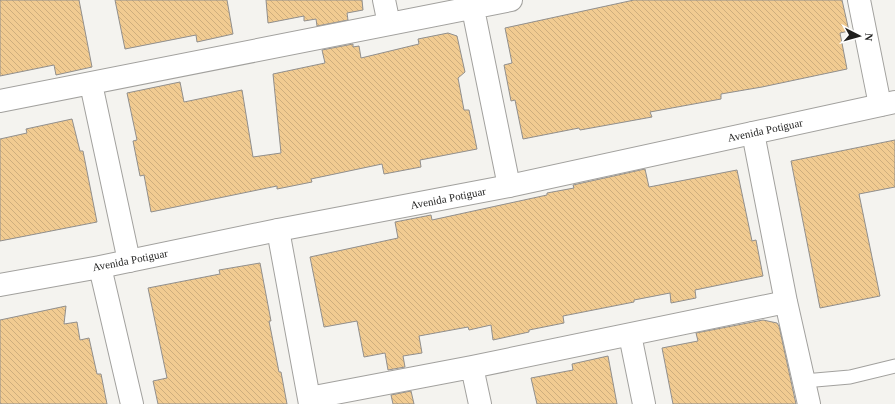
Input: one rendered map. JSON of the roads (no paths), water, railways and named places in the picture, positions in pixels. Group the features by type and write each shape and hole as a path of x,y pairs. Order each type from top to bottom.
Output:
{"street":[{"path":"384,0 388,24"},
{"path":"0,101 388,24 473,9 511,0"},
{"path":"859,0 888,104"},
{"path":"473,9 509,186"},
{"path":"91,84 129,261"},
{"name":"Avenida Potiguar","path":"0,285 100,267 278,230 509,186 888,104"},
{"path":"753,132 786,302 809,404"},
{"path":"278,230 310,401 786,302"},
{"path":"100,267 132,404"},
{"path":"630,335 644,404"},
{"path":"472,367 480,404"}],"lane":[{"path":"804,381 850,377 895,366"}]}
